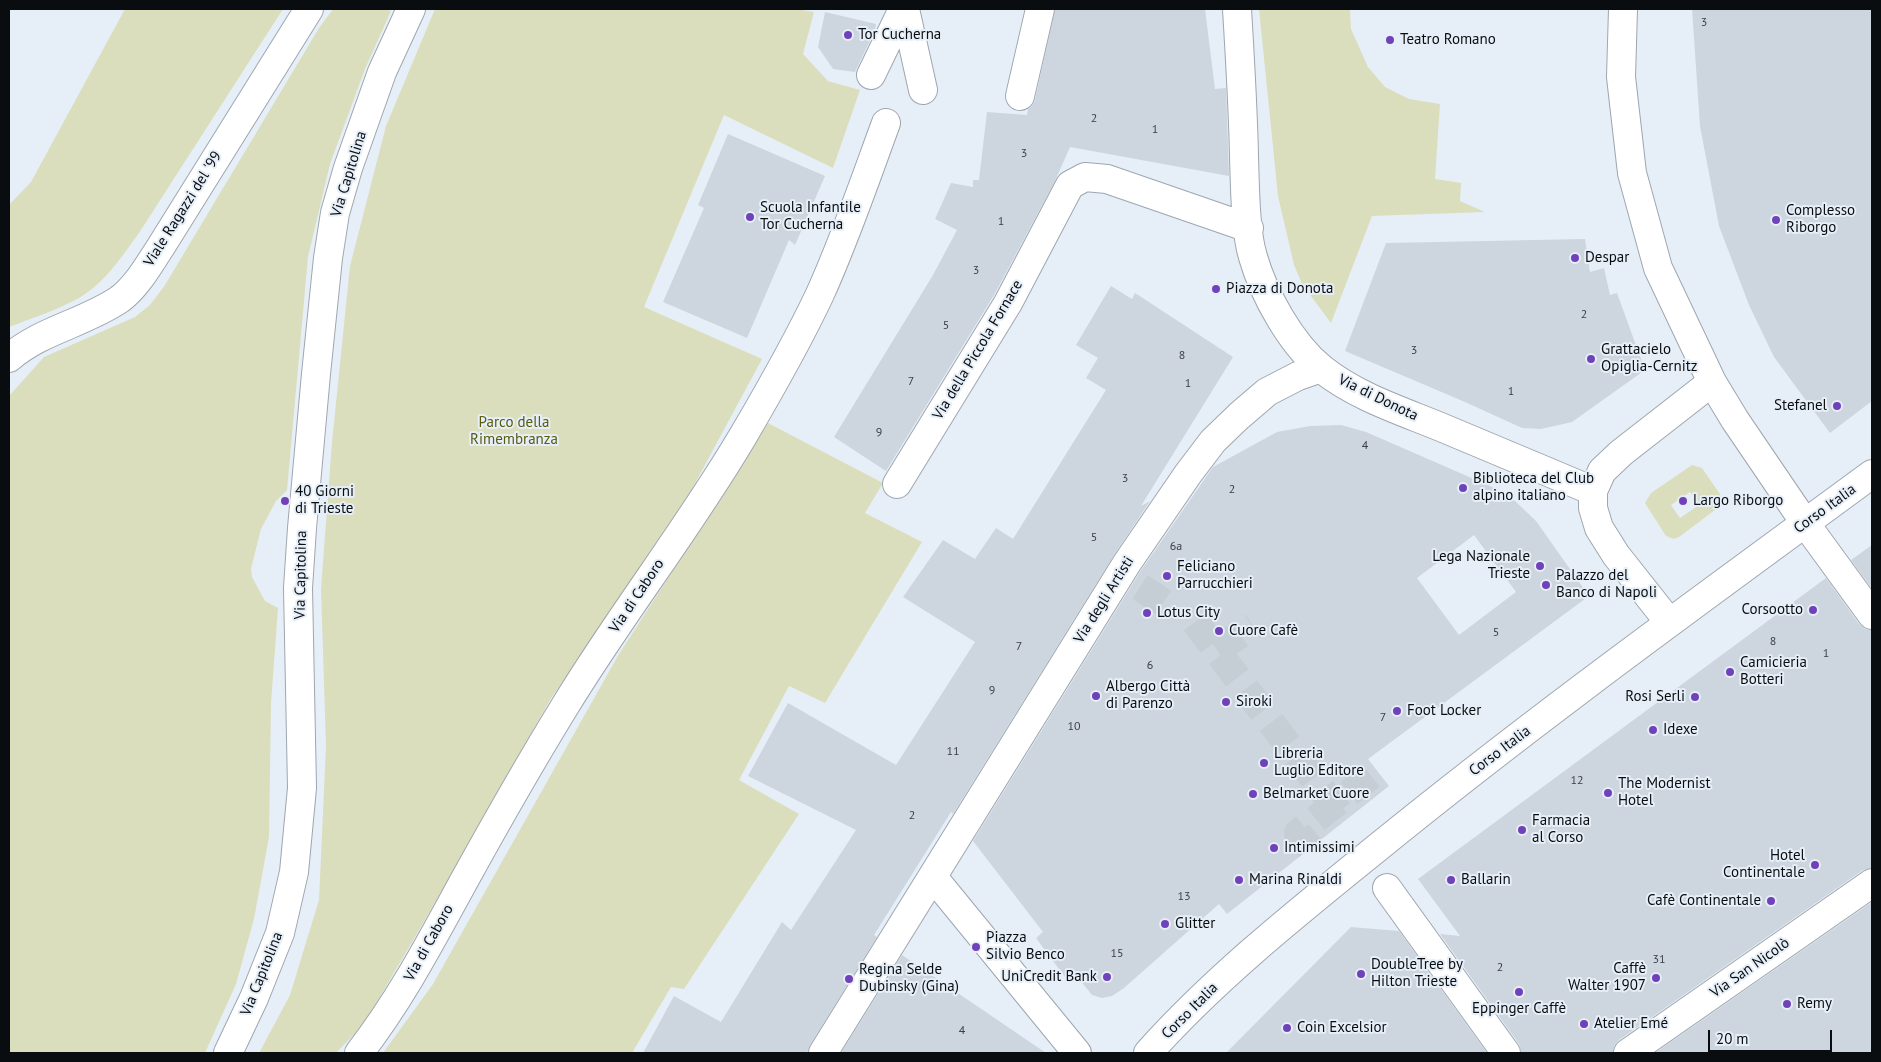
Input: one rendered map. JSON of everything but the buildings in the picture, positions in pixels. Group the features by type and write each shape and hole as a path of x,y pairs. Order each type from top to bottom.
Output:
{"street":[{"name":"Viale Ragazzi del '99","path":"9,358 35,339 95,313 120,298 135,284 160,248 309,9"},
{"name":"Via Capitolina","path":"228,1053 254,998 280,933 294,872 302,788 298,588 316,374 328,258 335,213 348,168 382,72 411,9"},
{"path":"871,75 904,9"},
{"path":"904,9 923,90"},
{"path":"1020,96 1040,9"},
{"name":"Via di Donota","path":"1237,9 1252,256 1277,312 1292,334 1321,368 1344,384 1384,404 1593,491"},
{"path":"1623,9 1620,77 1632,173 1658,268 1712,382 1805,523 1872,615"},
{"name":"Via di Caboro","path":"359,1053 374,1034 413,974 467,875 565,705 713,485 767,394 819,295 886,123"},
{"name":"Via della Piccola Fornace","path":"897,484 1008,303 1070,186 1085,178 1107,179 1249,228"},
{"name":"Via degli Artisti","path":"823,1053 1127,563 1188,474 1213,441 1267,392 1298,376 1321,368"},
{"path":"1669,622 1616,555 1599,528 1594,508 1593,491 1602,471 1621,453 1712,382"},
{"name":"Corso Italia","path":"1148,1053 1220,981 1335,882 1472,772 1669,622 1872,474"},
{"path":"933,877 1077,1053"},
{"name":"Via San Nicolò","path":"1628,1053 1872,883"},
{"path":"1387,888 1506,1053"}],"green space":[{"path":"125,9 283,9 139,233 105,277 79,298 54,310 9,327 9,205 31,182"},
{"path":"333,9 384,9 391,11 365,69 330,164 308,257 287,490 276,501 261,529 251,569 252,577 265,601 278,608 271,703 269,837 254,919 236,984 205,1053 9,1053 9,396 44,357 135,317 150,305 165,285 319,28"},
{"name":"Parco della Rimembranza","path":"435,9 796,9 814,12 803,54 828,81 860,90 833,168 724,115 644,307 762,359 692,489 550,700 364,1024 336,1053 259,1053 290,995 319,900 326,746 321,589 332,442 350,266 386,126"},
{"path":"1259,9 1350,9 1351,29 1368,67 1385,87 1409,99 1440,104 1435,179 1461,183 1460,201 1485,212 1372,216 1331,323 1302,284 1294,265 1278,196"},
{"path":"768,423 883,483 865,513 922,542 825,703 789,686 739,780 799,814 684,989 671,987 632,1053 383,1053 433,984 619,654"},
{"path":"1692,465 1702,468 1722,499 1719,507 1674,539 1666,536 1645,503 1651,493","holes":["1690,492 1699,505 1680,518 1671,505"]}],"tunnel":[{"path":"1140,587 1171,607"},
{"path":"1195,622 1345,820"},
{"path":"1217,650 1253,626"},
{"path":"1310,848 1298,833 1377,771"}],"place":[{"name":"Tor Cucherna","path":"848,35"},
{"name":"Teatro Romano","path":"1390,40"},
{"name":"Scuola Infantile Tor Cucherna","path":"750,217"},
{"name":"Complesso Riborgo","path":"1776,220"},
{"name":"Despar","path":"1575,258"},
{"name":"Piazza di Donota","path":"1216,289"},
{"name":"Grattacielo Opiglia-Cernitz","path":"1591,359"},
{"name":"Stefanel","path":"1837,406"},
{"name":"Biblioteca del Club alpino italiano","path":"1463,488"},
{"name":"40 Giorni di Trieste","path":"285,501"},
{"name":"Largo Riborgo","path":"1683,501"},
{"name":"Lega Nazionale Trieste","path":"1540,566"},
{"name":"Feliciano Parrucchieri","path":"1167,576"},
{"name":"Palazzo del Banco di Napoli","path":"1546,585"},
{"name":"Corsootto","path":"1813,610"},
{"name":"Lotus City","path":"1147,613"},
{"name":"Cuore Cafè","path":"1219,631"},
{"name":"Camicieria Botteri","path":"1730,672"},
{"name":"Albergo Città di Parenzo","path":"1096,696"},
{"name":"Rosi Serli","path":"1695,697"},
{"name":"Siroki","path":"1226,702"},
{"name":"Foot Locker","path":"1397,711"},
{"name":"Idexe","path":"1653,730"},
{"name":"Libreria Luglio Editore","path":"1264,763"},
{"name":"The Modernist Hotel","path":"1608,793"},
{"name":"Belmarket Cuore","path":"1253,794"},
{"name":"Farmacia al Corso","path":"1522,830"},
{"name":"Intimissimi","path":"1274,848"},
{"name":"Hotel Continentale","path":"1815,865"},
{"name":"Marina Rinaldi","path":"1239,880"},
{"name":"Ballarin","path":"1451,880"},
{"name":"Cafè Continentale","path":"1771,901"},
{"name":"Glitter","path":"1165,924"},
{"name":"Piazza Silvio Benco","path":"976,947"},
{"name":"DoubleTree by Hilton Trieste","path":"1361,974"},
{"name":"UniCredit Bank","path":"1107,977"},
{"name":"Caffè Walter 1907","path":"1656,978"},
{"name":"Regina Selde Dubinsky (Gina)","path":"849,979"},
{"name":"Eppinger Caffè","path":"1519,992"},
{"name":"Remy","path":"1787,1004"},
{"name":"Atelier Emé","path":"1584,1024"},
{"name":"Coin Excelsior","path":"1287,1028"}]}
